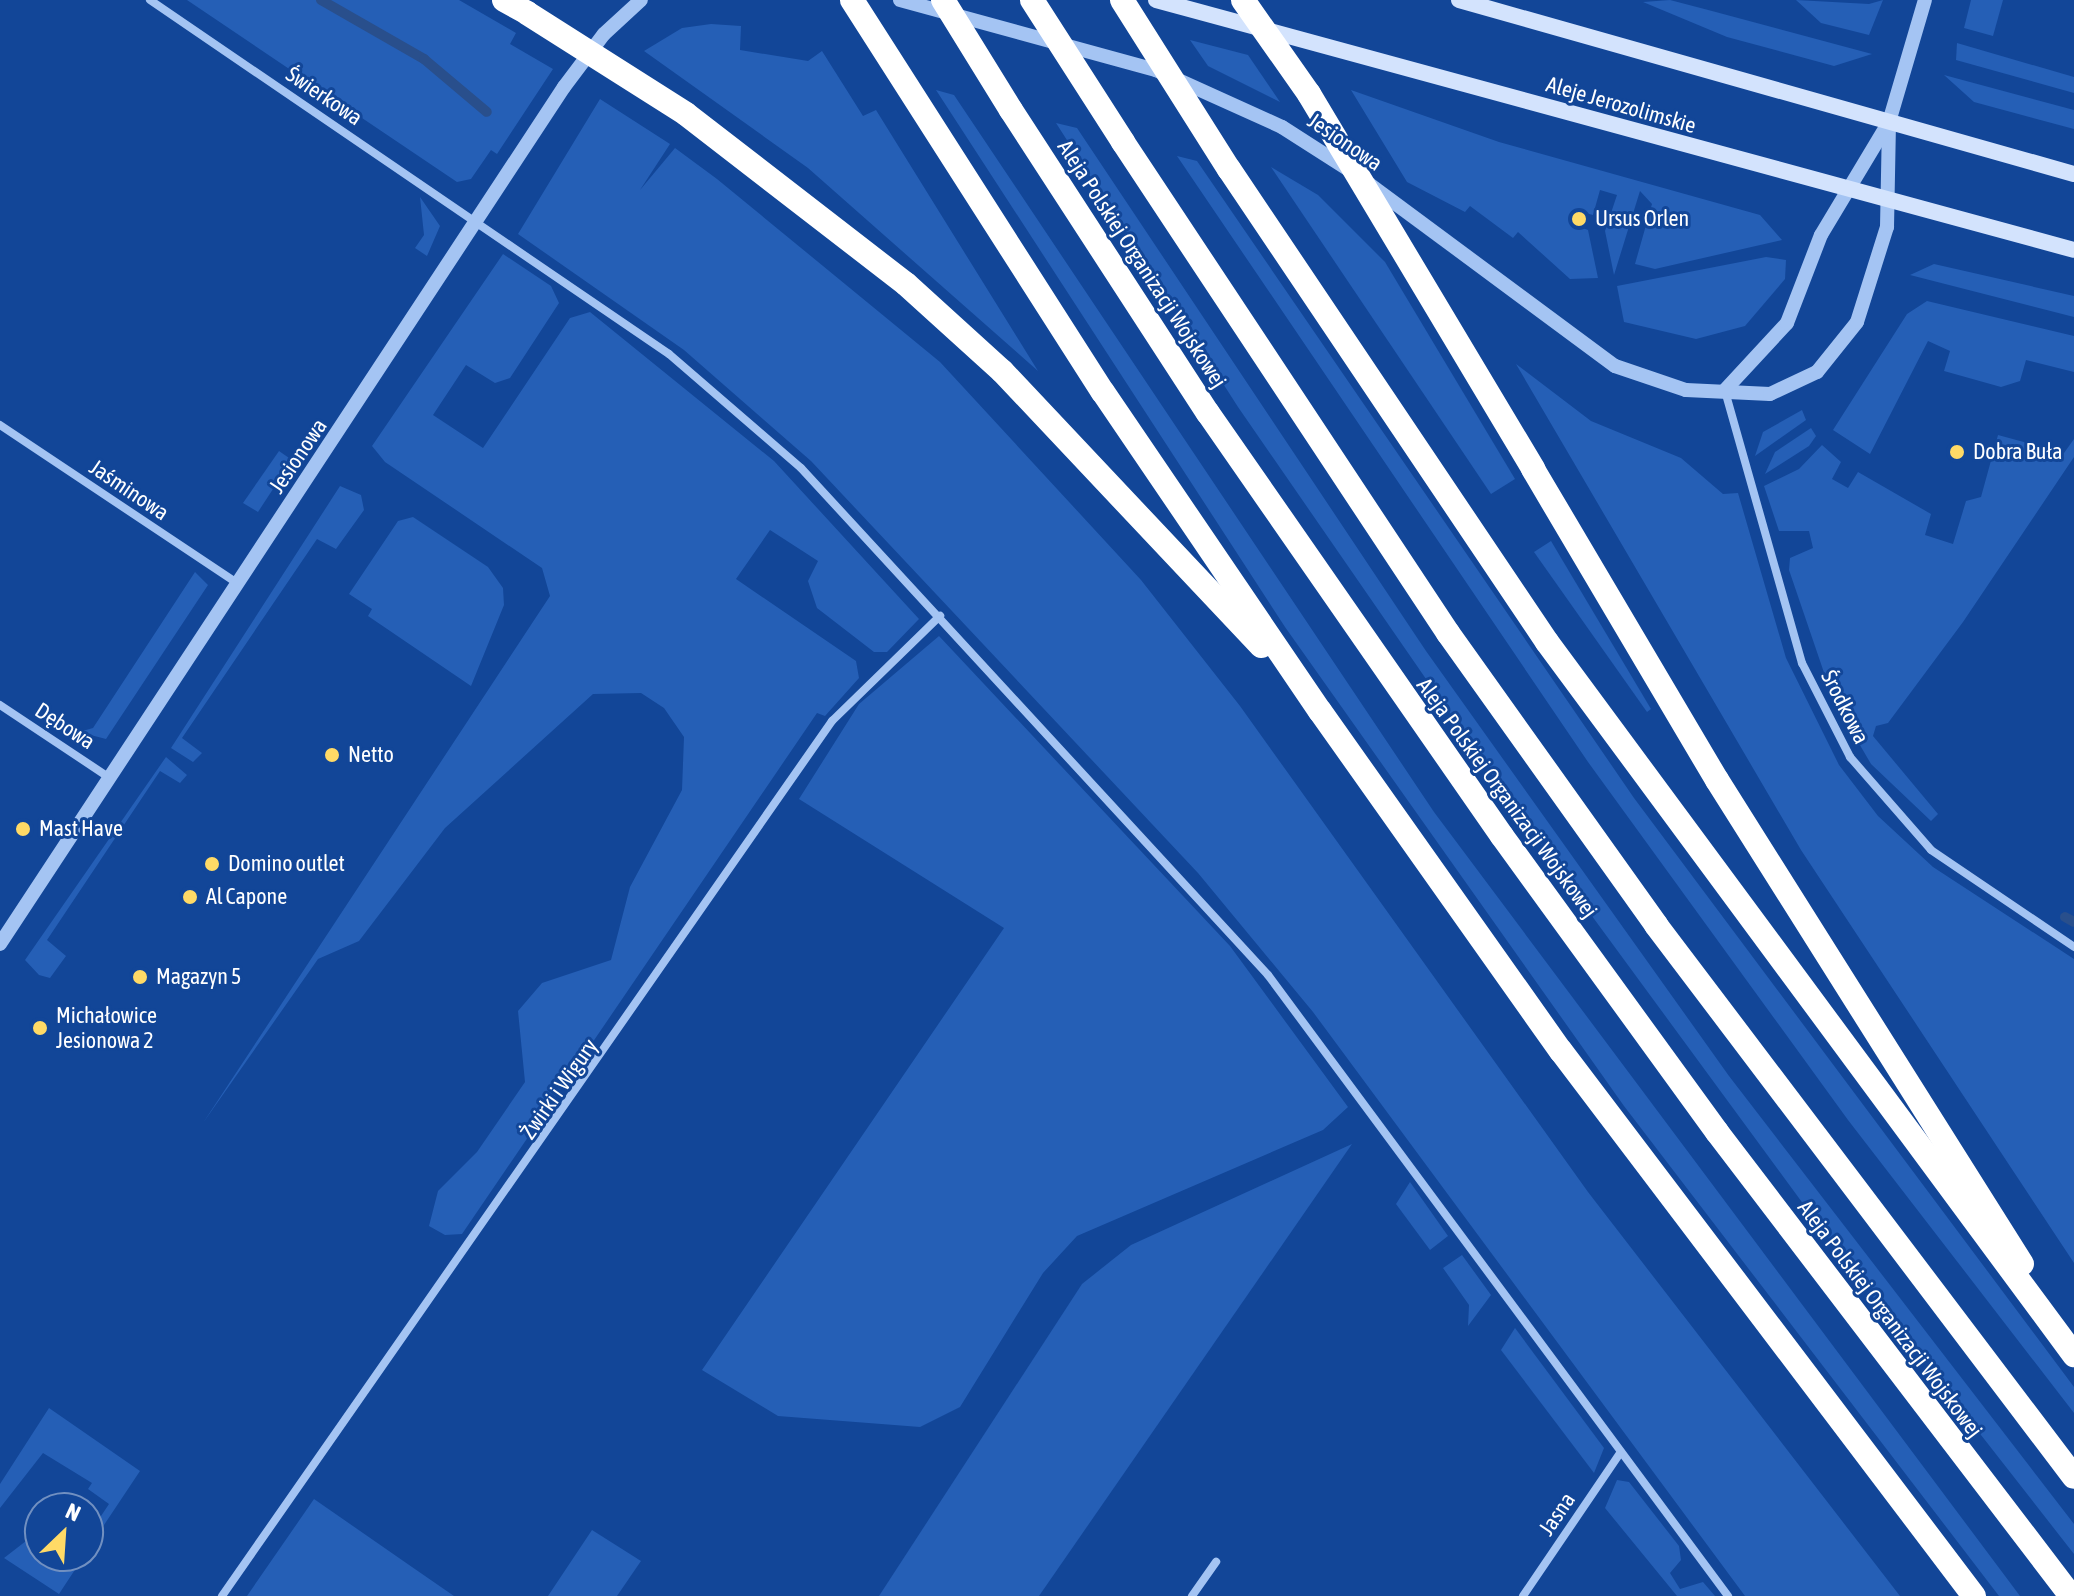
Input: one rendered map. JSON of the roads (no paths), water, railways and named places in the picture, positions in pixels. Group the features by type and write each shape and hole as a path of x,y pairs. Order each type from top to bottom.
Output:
{"highway":[{"path":"504,0 686,114 906,284 1002,371 1320,711"},
{"path":"852,0 902,81 1320,711 1561,1051 1974,1596"},
{"name":"Aleja Polskiej Organizacji Wojskowej","path":"943,0 1217,426 1502,836 1726,1145 2071,1596"},
{"path":"1032,0 1448,633 1656,925 2074,1477"},
{"path":"1122,0 1229,169 1547,642 2074,1355"},
{"path":"1243,0 1309,94 1717,780 2074,1348"}],"main road":[{"name":"Aleje Jerozolimskie","path":"1156,0 2074,250"},
{"path":"1459,0 2074,174"}],"street":[{"name":"Świerkowa","path":"150,0 478,221 734,408 940,616 1268,975 1728,1596"},
{"name":"Jesionowa","path":"0,944 586,56 641,0"},
{"name":"Jesionowa","path":"900,0 1125,60 1238,104 1325,152 1599,357 1669,387 1785,390 1832,358 1857,322 1890,202 1889,122"},
{"path":"1725,390 1787,323 1847,190 1889,122 1925,0"},
{"name":"Środkowa","path":"1725,390 1802,663 1850,757 1931,850 2074,947"},
{"name":"Jaśminowa","path":"0,425 239,585"},
{"name":"Żwirki i Wigury","path":"222,1596 832,721 940,616"},
{"name":"Dębowa","path":"0,705 110,778"},
{"name":"Jasna","path":"1523,1596 1621,1452"},
{"path":"1192,1596 1216,1562"}],"waterway":[{"path":"321,0 424,59 487,112"},
{"path":"2065,917 2074,922"}],"place":[{"name":"Ursus Orlen","path":"1579,219"},
{"name":"Dobra Buła","path":"1957,452"},
{"name":"Netto","path":"332,755"},
{"name":"Mast Have","path":"23,829"},
{"name":"Domino outlet","path":"212,864"},
{"name":"Al Capone","path":"190,897"},
{"name":"Magazyn 5","path":"140,977"},
{"name":"Michałowice Jesionowa 2","path":"40,1028"}]}
